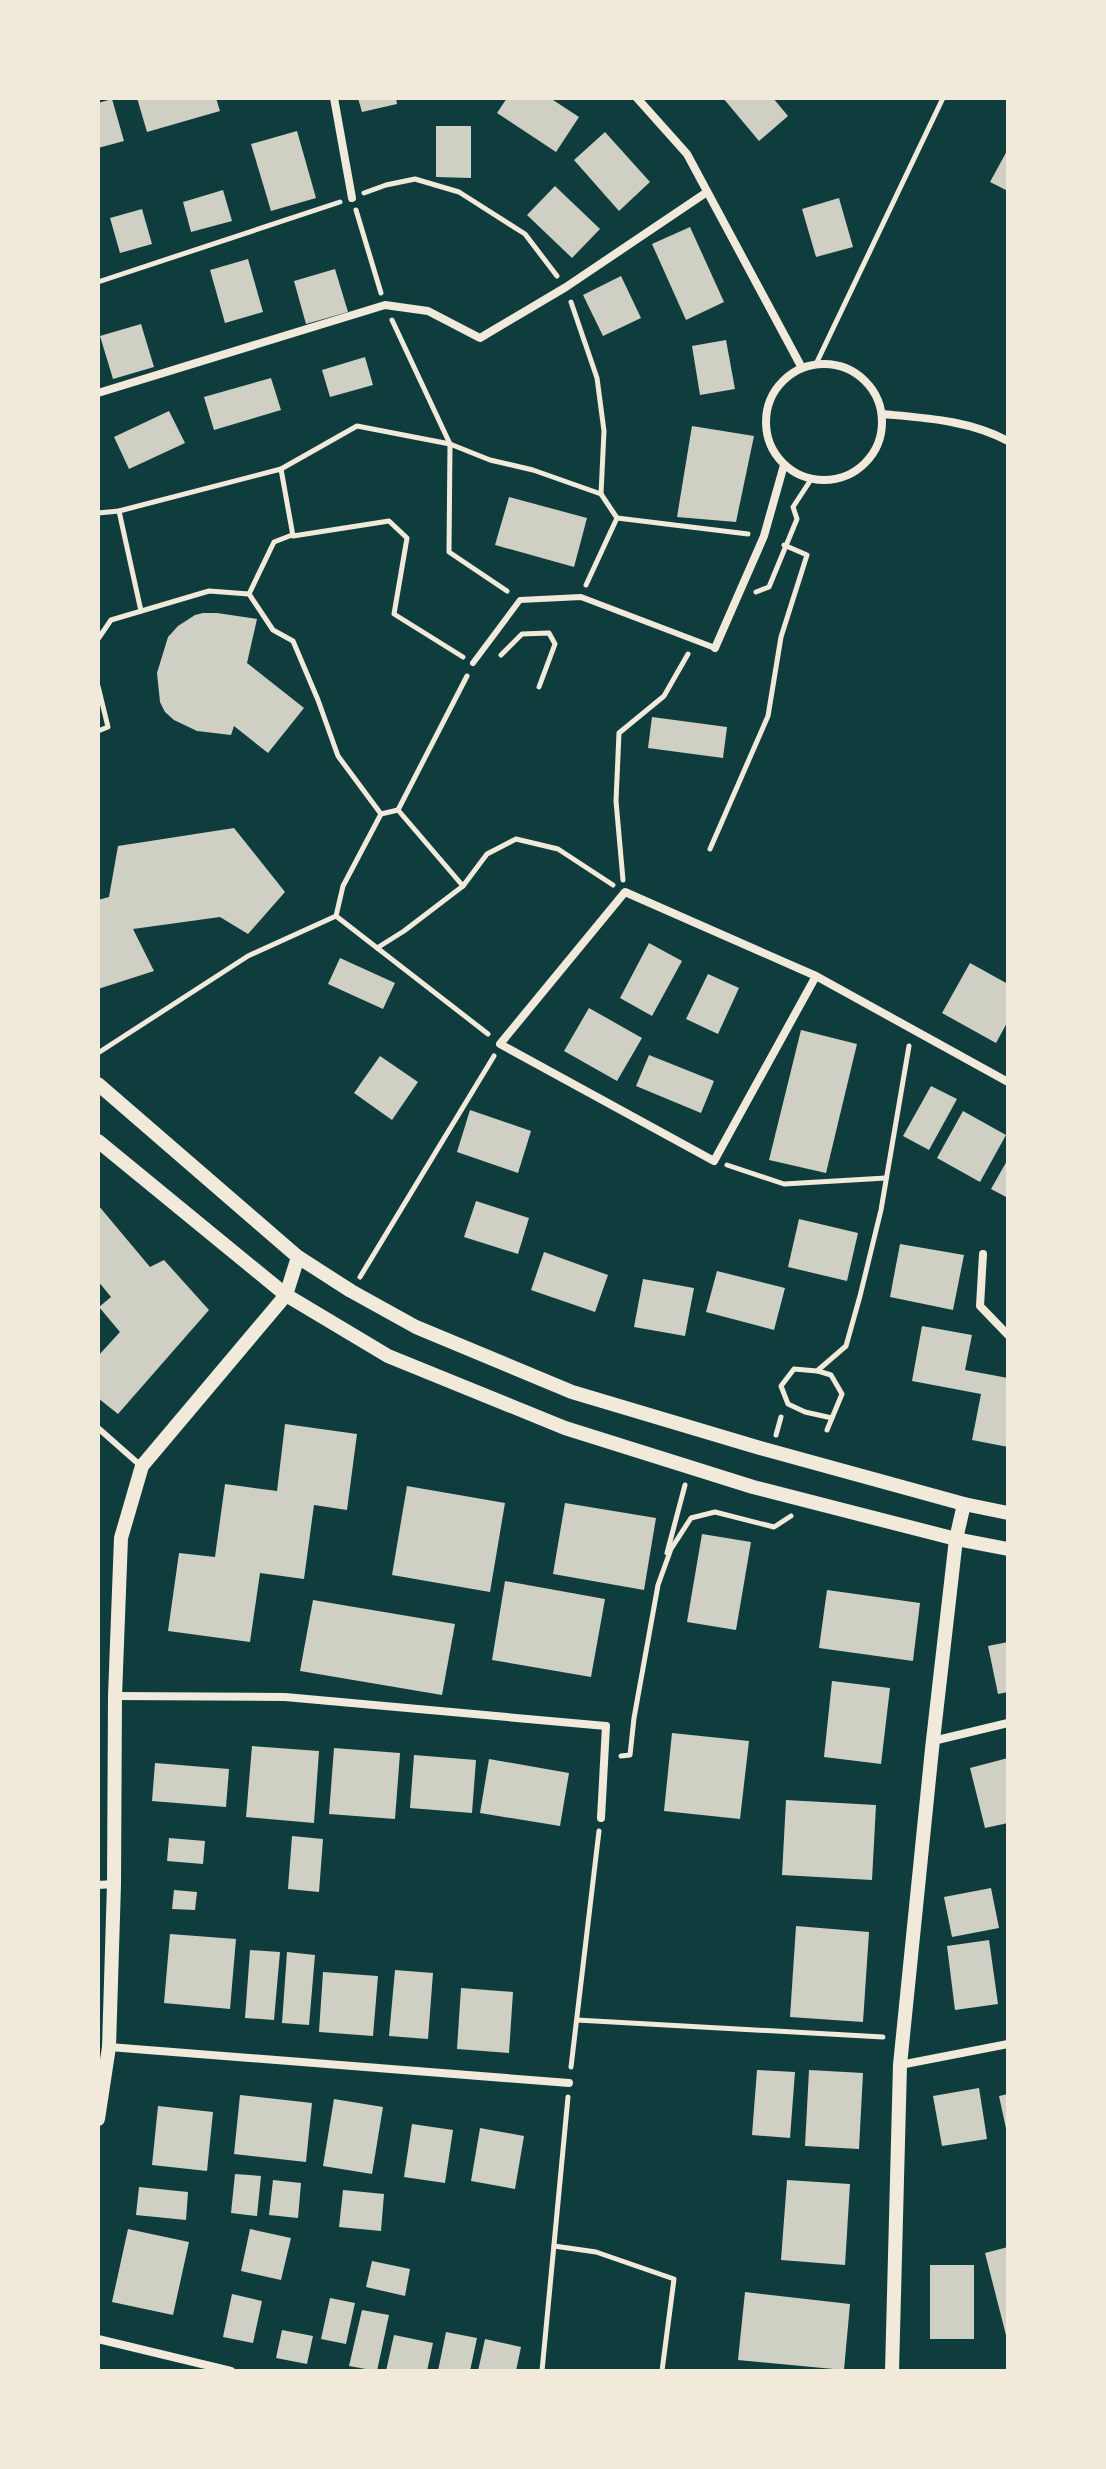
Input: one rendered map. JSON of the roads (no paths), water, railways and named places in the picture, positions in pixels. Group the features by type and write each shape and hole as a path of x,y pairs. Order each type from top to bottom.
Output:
{"street":[{"path":"334,98 352,198"},
{"path":"637,98 687,154 802,368"},
{"path":"98,393 385,305 428,311 480,338 566,287 707,192"},
{"path":"836,365 855,373 875,395 882,414 880,437 872,455 855,471 836,479 801,476 784,465 771,447 766,431 766,411 774,392 785,378 802,368 836,365"},
{"path":"882,414 947,420 991,432 1008,441"},
{"path":"715,648 764,536 784,465"},
{"path":"816,976 714,1161 500,1044 625,892 816,976 1008,1082"},
{"path":"98,1084 298,1257 416,1327 572,1392 760,1448 964,1504 1008,1513"},
{"path":"98,1141 286,1295 388,1356 565,1428 753,1487 956,1539 1008,1549"},
{"path":"983,1254 980,1306 1008,1335"},
{"path":"98,2119 109,2047 121,1538 142,1466 286,1295 298,1257"},
{"path":"892,2371 900,2065 956,1539 964,1504"},
{"path":"115,1696 285,1697 606,1726 601,1818"},
{"path":"933,1741 1008,1723"},
{"path":"98,1885 114,1884"},
{"path":"900,2065 1008,2044"},
{"path":"109,2047 569,2083"},
{"path":"98,2339 231,2371"}],"lane":[{"path":"473,663 520,600 581,597 715,648"},
{"path":"98,1428 142,1466"}]}
